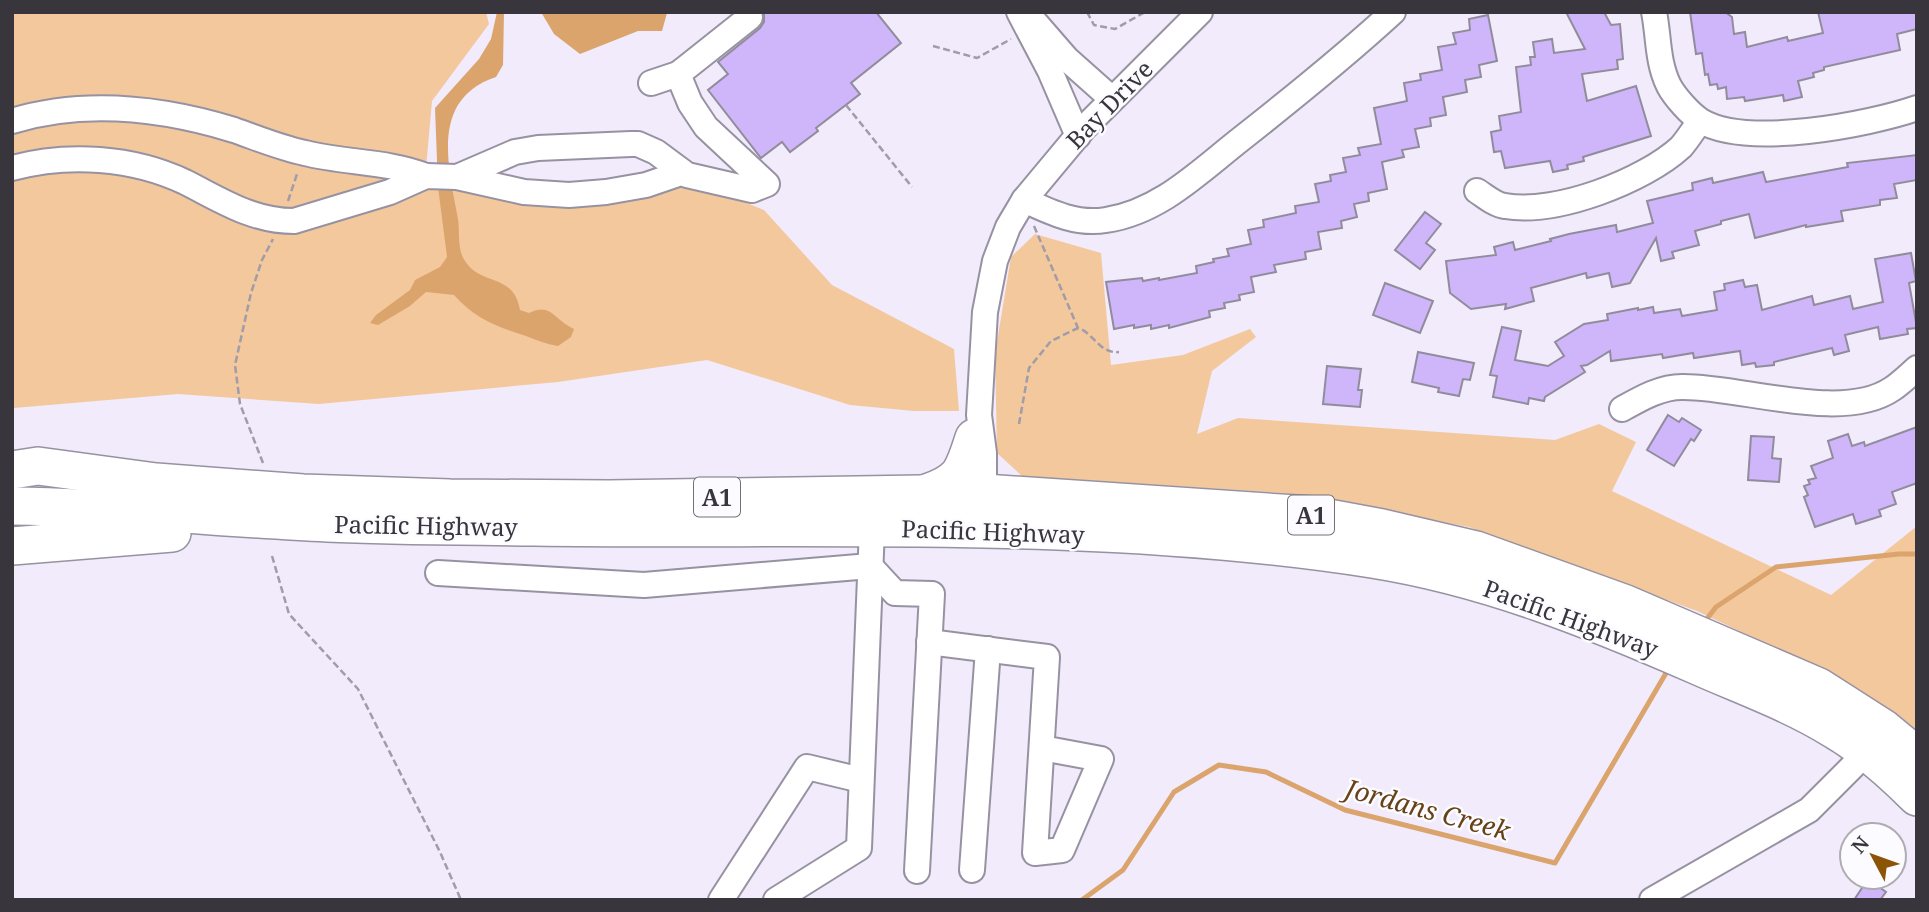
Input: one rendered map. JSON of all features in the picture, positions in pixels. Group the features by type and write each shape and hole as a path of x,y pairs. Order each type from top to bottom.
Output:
{"highway":[{"path":"927,493 947,486 957,478 965,465 984,471"},
{"name":"Pacific Highway","path":"21,467 156,482 303,493 450,498 608,499 927,493 984,471 1312,515 1476,550 1626,604 1819,687 1874,740 1917,797"},
{"path":"785,528 843,513 953,510 984,471"},
{"path":"984,471 996,510 1081,533"},
{"name":"Pacific Highway","path":"12,506 329,523 989,529 1221,542 1374,559 1464,579 1542,602 1614,629 1800,711 1833,729 1917,756"},
{"path":"12,546 151,534 309,531 329,523"}],"street":[{"name":"Bay Drive","path":"984,471 982,342 989,285 1002,242 1024,200 1078,136 1200,12"},
{"path":"1024,200 1060,216 1090,222 1123,217 1155,204 1280,108 1393,12"},
{"path":"1654,12 1658,50 1669,86 1700,121 1719,128 1754,135 1821,129 1898,115 1917,108"},
{"path":"651,83 678,74 750,17"},
{"path":"1078,136 1050,71 1023,19 1031,17 1067,59 1112,99"},
{"path":"12,168 76,159 113,161 151,169 184,182 249,215 281,221 294,221 442,177 515,152 538,148 638,144 656,152 681,173 711,183 752,190 767,184 706,127 690,103 678,74"},
{"path":"12,121 30,115 79,108 117,108 173,114 304,153 524,191 569,195 646,185 681,173"},
{"path":"1477,191 1502,206 1521,208 1548,206 1603,190 1637,177 1656,166 1682,145 1700,121"},
{"path":"1622,409 1650,394 1680,387 1833,404 1865,399 1891,390 1917,368"},
{"path":"776,900 859,848 872,528"},
{"path":"438,573 643,585 870,566"},
{"path":"870,566 895,593 932,594 917,871"},
{"path":"929,642 1047,657 1042,748"},
{"path":"972,870 988,649"},
{"path":"1652,900 1809,810 1874,740"},
{"path":"722,900 807,768 862,780"}],"path":[{"path":"1087,12 1094,26 1115,29 1145,12"},
{"path":"933,46 977,58 1023,19"},
{"path":"846,105 912,187"},
{"path":"265,466 240,404 235,365 251,293 262,260 278,232 304,153"},
{"path":"1042,248 1078,328"},
{"path":"1019,424 1029,368 1051,341 1078,328 1086,330 1098,345 1111,353 1119,352"},
{"path":"272,556 289,614 358,689 440,852 461,900"}],"shaded area":[{"path":"12,12 486,12 489,24 432,101 425,179 556,206 692,181 764,210 832,285 954,349 959,411 914,411 850,405 707,360 558,382 319,404 178,394 14,408"},
{"path":"497,12 504,12 503,65 496,77 475,87 461,101 452,117 448,136 450,177 462,257 472,269 511,290 520,310 529,313 536,310 548,311 574,329 571,337 558,346 487,321 454,295 426,292 410,306 378,325 370,323 376,315 410,290 415,280 440,267 447,257 438,187 435,108 479,59 491,39"},
{"path":"541,12 667,13 662,31 638,31 580,54 554,34"},
{"path":"1035,234 1101,253 1111,365 1183,355 1250,329 1256,337 1212,371 1197,434 1238,418 1555,440 1599,424 1636,442 1612,491 1831,595 1917,526 1917,732 1828,673 1697,611 1469,527 1282,493 1022,476 997,453 995,354 1011,257"}],"building":[{"path":"764,12 876,12 901,43 851,83 860,94 816,128 818,131 790,152 782,142 761,158 708,90 728,74 718,62 760,28 764,22"},
{"path":"1566,12 1604,12 1611,25 1620,24 1623,59 1617,60 1618,69 1582,74 1587,101 1636,86 1651,136 1583,157 1584,161 1567,165 1568,169 1553,172 1550,161 1505,168 1501,151 1494,152 1491,132 1501,130 1499,116 1521,112 1516,67 1531,65 1530,57 1535,57 1533,42 1552,39 1554,53 1585,49"},
{"path":"1690,12 1725,12 1732,17 1734,34 1745,32 1747,47 1787,37 1788,41 1823,33 1818,12 1917,12 1917,29 1897,34 1900,50 1824,67 1824,70 1813,73 1814,77 1798,81 1802,97 1784,101 1783,95 1745,101 1744,97 1727,99 1726,87 1718,89 1717,84 1710,85 1708,74 1705,75 1702,53 1696,54"},
{"path":"1488,15 1497,61 1479,65 1481,77 1465,80 1467,92 1443,97 1446,115 1430,118 1431,126 1415,129 1419,147 1402,150 1404,157 1382,162 1387,189 1368,193 1369,201 1354,204 1357,217 1341,221 1342,228 1318,232 1321,249 1305,252 1306,259 1274,265 1276,272 1251,277 1254,292 1239,295 1240,300 1224,303 1225,308 1209,311 1210,317 1169,328 1169,325 1151,329 1151,325 1134,328 1134,325 1114,329 1106,282 1142,278 1143,281 1159,280 1197,273 1196,266 1229,256 1227,249 1251,244 1248,230 1264,227 1263,220 1296,213 1295,206 1319,202 1315,184 1331,181 1330,175 1346,172 1343,158 1360,155 1358,148 1381,144 1374,108 1407,101 1404,83 1421,80 1420,74 1442,70 1438,47 1456,44 1453,33 1470,30 1469,19"},
{"path":"1917,155 1917,180 1894,184 1897,198 1880,200 1880,205 1841,211 1843,221 1806,225 1755,238 1749,214 1721,221 1721,224 1695,231 1699,245 1672,252 1674,258 1661,261 1656,238 1630,283 1612,287 1609,273 1587,278 1586,273 1531,288 1534,301 1505,309 1506,304 1471,309 1450,293 1446,261 1496,255 1494,247 1513,242 1515,250 1569,234 1616,225 1617,232 1653,223 1647,201 1693,190 1692,183 1712,178 1713,183 1763,172 1766,182 1848,167 1847,163"},
{"path":"1425,212 1441,224 1426,243 1435,250 1420,269 1395,250"},
{"path":"1911,253 1916,281 1909,283 1917,328 1907,329 1908,334 1880,339 1878,327 1845,335 1849,351 1834,355 1832,348 1774,362 1774,365 1756,367 1755,363 1742,365 1740,351 1694,358 1693,353 1663,358 1662,354 1611,361 1610,351 1581,366 1585,372 1545,397 1544,401 1529,398 1528,404 1493,397 1497,376 1490,375 1502,327 1521,331 1515,360 1548,366 1564,356 1555,342 1584,324 1608,320 1607,314 1638,308 1653,307 1654,313 1680,309 1682,316 1717,310 1714,292 1725,290 1724,284 1743,280 1745,287 1757,285 1762,310 1812,296 1814,305 1850,296 1853,309 1883,302 1875,259"},
{"path":"1385,283 1433,301 1420,333 1373,315"},
{"path":"1418,352 1474,363 1470,380 1463,379 1459,396 1438,392 1439,388 1412,382"},
{"path":"1327,366 1361,369 1358,390 1362,390 1360,407 1323,404"},
{"path":"1668,415 1679,422 1682,418 1701,430 1694,441 1691,439 1674,466 1647,450"},
{"path":"1917,427 1917,483 1892,492 1896,504 1879,510 1881,516 1856,524 1853,514 1815,527 1804,497 1808,495 1804,486 1810,484 1808,480 1816,478 1811,466 1833,458 1828,441 1848,434 1852,446 1864,442 1865,446"},
{"path":"1751,436 1774,437 1772,458 1781,459 1779,482 1748,480"},
{"path":"1860,891 1886,892 1880,900 1854,900"}],"waterway":[{"name":"Jordans Creek","path":"1706,620 1716,607 1776,567 1917,554"},
{"name":"Jordans Creek","path":"1082,900 1123,870 1174,792 1219,765 1266,772 1345,810 1555,863 1669,668"}]}
